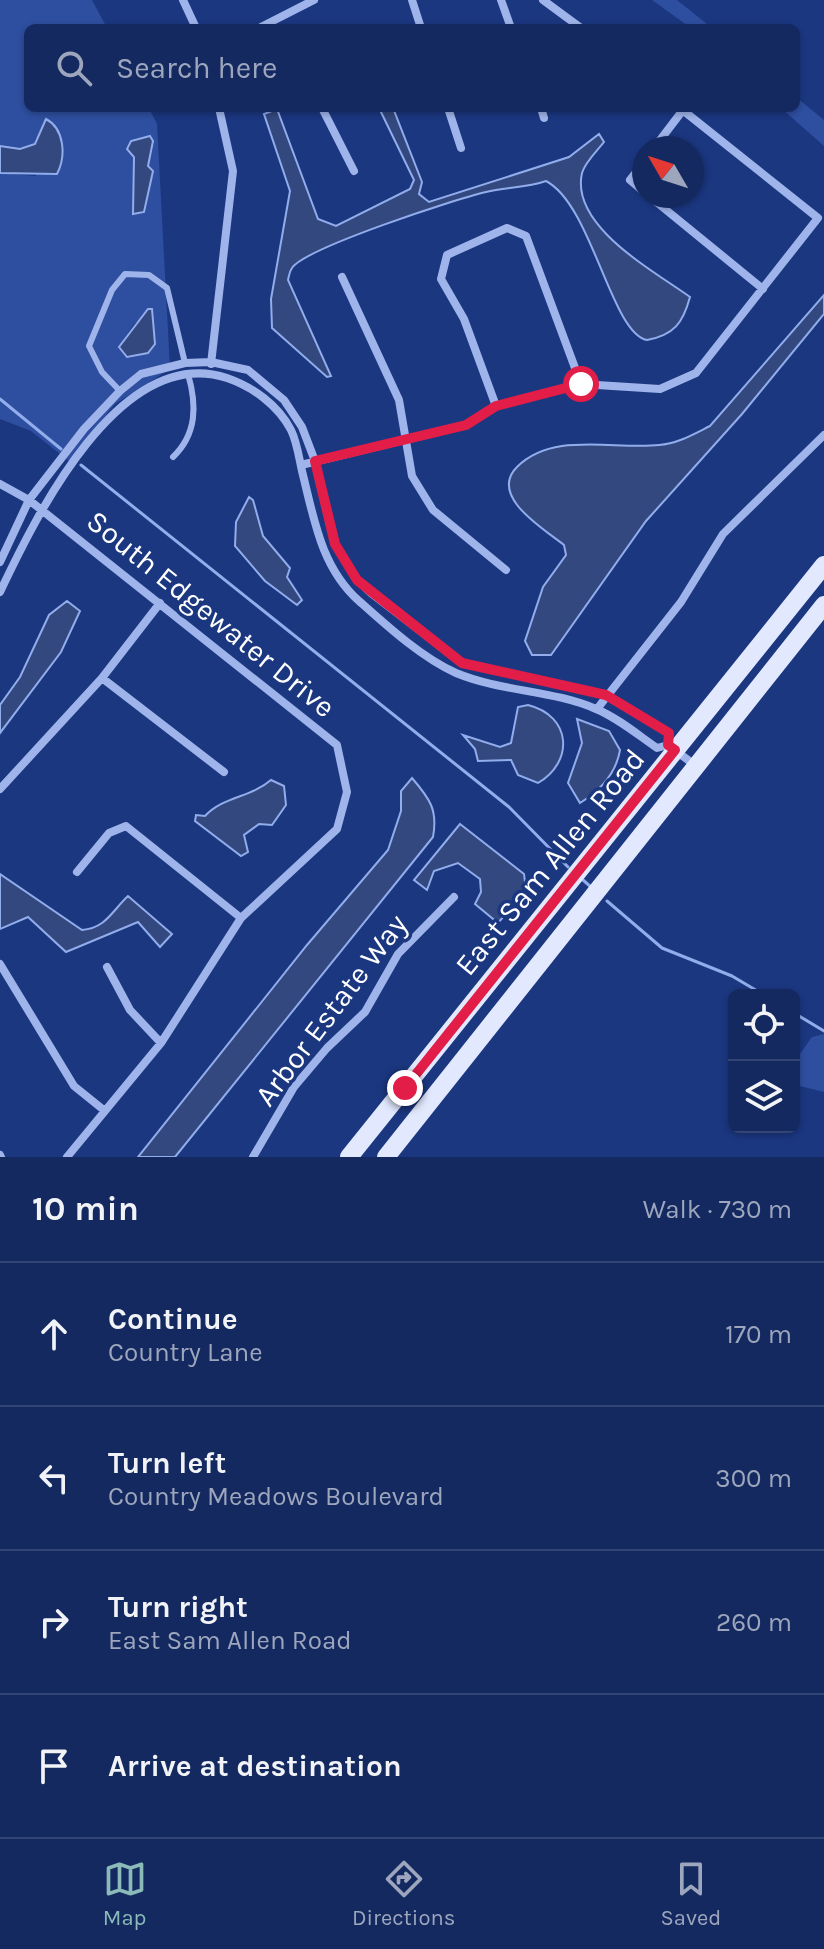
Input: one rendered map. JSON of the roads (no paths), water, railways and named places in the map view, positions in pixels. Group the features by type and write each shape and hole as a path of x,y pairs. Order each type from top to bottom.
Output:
{"main road":[{"name":"East Sam Allen Road","path":"349,1157 672,747 824,565"},
{"path":"386,1157 824,605"}],"street":[{"path":"183,0 194,24"},
{"path":"279,24 314,0"},
{"path":"412,0 420,24"},
{"path":"501,0 510,24"},
{"path":"543,0 576,24"},
{"path":"211,374 233,171 220,112"},
{"path":"324,112 354,171"},
{"path":"449,112 461,148"},
{"path":"542,112 544,118"},
{"path":"663,136 680,112"},
{"path":"301,465 407,436 466,425 496,406 581,384 660,389 696,373 818,218 686,112"},
{"path":"664,208 763,289"},
{"path":"496,406 464,319 441,279 447,255 507,228 526,236 581,384"},
{"path":"342,277 399,400 412,476 433,510 506,570"},
{"path":"0,562 29,500 84,429 141,374 185,363 211,362 248,370 284,400 302,427 315,461 335,544 357,580 462,663 606,695 669,733 672,747 696,766"},
{"path":"185,363 188,374"},
{"path":"0,592 40,508 95,437 130,399 164,379 188,374 211,374 241,383 269,401 291,431 321,549 357,600 454,672 508,690 561,698 597,709 657,748 672,747"},
{"path":"120,391 130,399"},
{"path":"84,429 95,437"},
{"path":"597,709 681,602 723,534 824,435"},
{"name":"South Edgewater Drive","path":"0,484 40,508 337,745 347,792 337,829 241,918 161,1043 67,1157"},
{"path":"0,789 102,678 160,603"},
{"path":"395,629 405,618"},
{"path":"102,678 224,772"},
{"path":"538,694 541,681"},
{"path":"561,698 564,686"},
{"path":"627,727 635,713"},
{"path":"77,872 109,833 126,826 241,918"},
{"name":"Arbor Estate Way","path":"253,1157 294,1087 327,1048 365,1012 398,954 454,897"},
{"path":"0,964 74,1086 105,1111"},
{"path":"107,967 130,1010 161,1043"}],"lane":[{"path":"120,391 102,372 89,346 112,290 125,274 149,275 167,288 185,363"},
{"path":"173,457 191,435 194,421 188,374"}],"waterway":[{"path":"0,399 61,449"},
{"path":"81,465 509,807 568,867"},
{"path":"583,880 591,887"},
{"path":"607,901 662,948 732,976 754,989"},
{"path":"800,1017 824,1031"}]}
